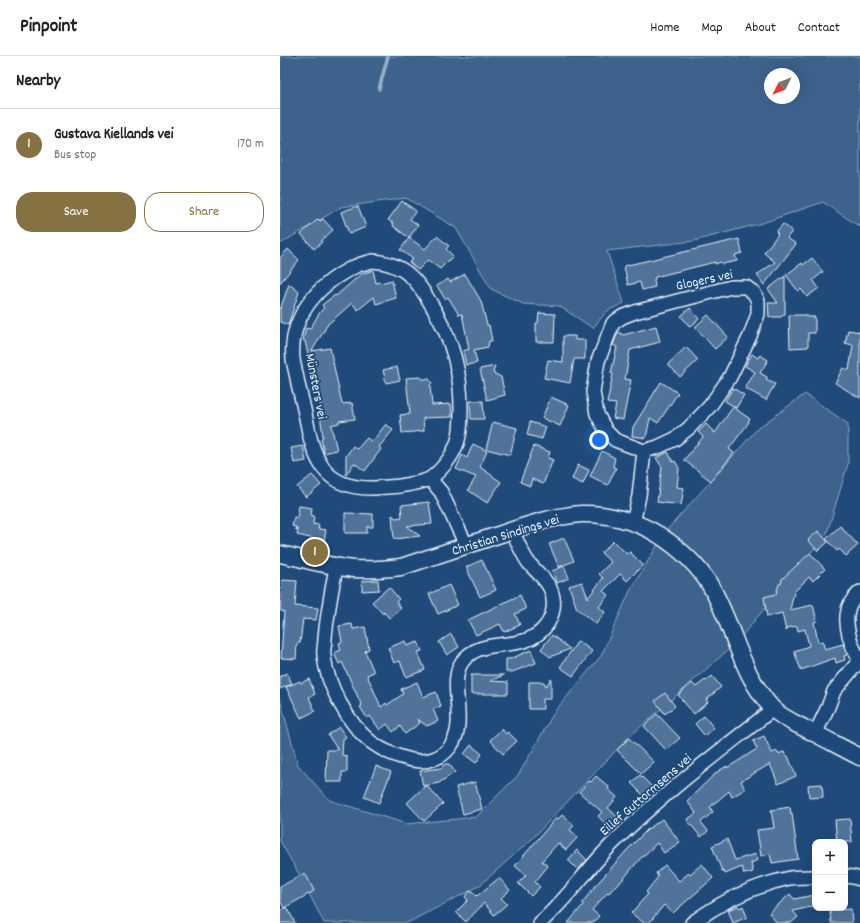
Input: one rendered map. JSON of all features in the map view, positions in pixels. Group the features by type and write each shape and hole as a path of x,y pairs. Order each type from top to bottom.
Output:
{"street":[{"name":"Münsters vei","path":"372,261 391,264 405,271 416,282 429,301 450,340 456,358 461,393 459,437 448,460 430,479 394,487 354,487 342,484 326,471 315,453 293,359 295,334 303,312 313,296 336,277 354,266 372,261"},
{"name":"Glogers vei","path":"731,287 746,287 754,293 758,301 758,314 750,336 730,376 710,406 689,428 675,439 658,447 644,451 615,440 606,430 597,414 593,392 598,361 613,323 622,317 635,312 731,287"},
{"path":"633,522 639,496 644,451"},
{"path":"430,479 441,492 466,545"},
{"name":"Christian Sindings vei","path":"280,554 336,567 363,570 383,570 401,567 512,530 561,516 582,514 633,522 652,531 671,543 692,562 704,576 719,603 756,687 773,709 780,715 860,757"},
{"path":"336,567 326,620 324,655 329,678 336,694 357,727 371,742 399,758 428,762 442,755 450,747 456,734 459,712 457,686 458,671 462,663 475,651 488,646 513,644 528,640 537,635 546,626 552,615 554,604 550,587 528,562 519,548 512,530"},
{"path":"815,734 834,691 860,660 852,644 847,616 848,609 854,598 860,592"},
{"name":"Eillef Guttormsens vei","path":"545,920 603,853 639,818 718,752 773,709"},
{"path":"692,923 707,912 752,890 791,878 812,877"},
{"path":"848,877 860,879"}],"shaded area":[{"path":"280,56 860,56 860,227 823,202 762,223 694,241 607,251 624,303 607,311 593,328 559,306 523,304 491,289 456,228 406,198 341,207 280,244"},
{"path":"805,394 848,424 848,464 827,533 736,643 629,737 532,839 479,886 407,923 324,923 280,841 280,699 298,765 329,800 407,824 476,817 519,774 555,711 601,656 630,591 666,531 758,428"}],"building":[{"path":"402,201 416,211 410,219 418,225 409,238 393,226 394,224 388,220"},
{"path":"358,206 366,227 349,234 341,212"},
{"path":"318,219 320,221 323,219 333,230 314,249 301,234"},
{"path":"783,224 792,231 787,238 796,244 764,285 757,275 775,262 764,253 778,234 776,232"},
{"path":"437,236 449,246 446,249 453,256 440,269 428,260 418,270 409,262 413,259 400,250 409,238 425,249"},
{"path":"739,239 742,253 735,255 737,261 722,264 721,262 715,264 715,262 655,277 655,287 642,290 640,282 628,285 624,266"},
{"path":"288,249 299,260 280,283 280,258"},
{"path":"812,258 823,272 813,280 819,288 807,297 801,289 798,291 786,275 802,263 803,265"},
{"path":"373,270 376,283 392,280 396,298 376,304 374,297 358,310 352,303 328,324 312,351 330,348 342,404 352,403 355,419 339,421 339,423 331,425 337,450 324,453 321,438 323,437 320,414 322,414 318,391 316,392 305,341 303,340 306,328 310,329 324,308 322,305 335,295 336,296 361,274"},
{"path":"465,274 481,301 487,325 489,325 492,341 489,341 488,347 474,350 477,363 466,365 463,351 469,349 462,314 459,315 448,297 445,299 437,286 448,279 450,282"},
{"path":"785,276 785,314 781,317 769,317 768,303 778,303 768,289"},
{"path":"289,284 299,292 288,325 280,322 280,310"},
{"path":"690,308 699,319 690,327 681,316"},
{"path":"539,313 555,314 554,342 536,342 536,323 538,323"},
{"path":"708,315 728,337 715,349 695,327"},
{"path":"789,315 807,315 807,317 815,317 815,333 808,333 808,347 790,348"},
{"path":"656,326 660,342 630,350 625,379 631,380 623,420 613,418 616,404 607,403 613,374 611,373 617,347 613,345 617,334 619,332 623,335"},
{"path":"848,330 860,332 860,398 835,383 843,368 849,370 853,345 845,343"},
{"path":"563,336 575,336 575,340 585,340 585,359 574,359 570,383 544,378 548,360 563,362"},
{"path":"686,347 698,360 680,377 668,364"},
{"path":"752,354 758,358 760,355 768,360 760,373 767,377 766,380 775,384 766,400 745,388 755,372 745,366"},
{"path":"495,366 493,373 501,377 505,395 487,400 480,369"},
{"path":"397,367 400,380 386,383 383,370"},
{"path":"421,377 421,379 429,379 432,383 430,386 432,405 451,404 452,417 423,418 424,431 402,433 400,415 410,414 406,378"},
{"path":"661,382 678,393 658,423 650,418 646,438 632,436 633,427"},
{"path":"733,388 744,395 736,408 725,401"},
{"path":"551,397 569,405 560,426 542,418"},
{"path":"470,401 483,401 484,419 471,419"},
{"path":"733,407 750,419 729,449 734,453 711,481 684,460 703,437 698,432 706,424 715,433"},
{"path":"493,422 517,428 510,455 486,449"},
{"path":"530,422 546,427 542,439 527,435"},
{"path":"386,424 393,430 379,447 381,449 365,471 354,463 346,475 346,456 353,446 357,449 367,438 372,442"},
{"path":"473,444 487,451 480,467 501,482 487,503 468,490 476,477 456,469 462,455 467,458"},
{"path":"303,446 306,461 294,463 291,448"},
{"path":"534,446 550,452 548,458 553,460 543,484 532,479 530,486 520,482"},
{"path":"602,451 615,458 613,467 616,468 608,485 590,476"},
{"path":"668,452 673,462 675,461 679,468 677,487 684,488 681,505 657,502 662,467 656,458"},
{"path":"578,465 589,470 583,484 572,479"},
{"path":"312,475 321,485 306,497 297,487"},
{"path":"429,502 432,524 407,526 420,536 394,539 392,515 396,518 402,517 401,505"},
{"path":"299,506 312,508 311,515 314,516 313,524 319,525 318,529 326,530 324,541 297,535 298,530 295,529 296,527 292,526 294,517 297,518"},
{"path":"345,513 373,514 373,527 367,527 367,533 345,533"},
{"path":"840,526 858,545 846,556 839,549 837,551 826,539"},
{"path":"818,531 828,542 818,551 808,540"},
{"path":"564,538 574,561 559,567 549,544"},
{"path":"613,541 627,554 630,552 643,565 627,581 620,574 603,591 608,595 599,607 605,612 596,624 577,609 569,586 582,582 588,598 603,578 599,574 611,562 601,553"},
{"path":"810,553 825,569 813,581 809,577 794,592 790,610 813,605 817,621 814,622 818,642 822,641 825,649 843,644 847,655 844,656 845,660 836,663 835,658 801,670 794,651 809,646 805,629 798,631 797,626 787,628 786,631 782,613 767,617 764,597 776,594 782,579"},
{"path":"482,560 496,590 480,597 466,567"},
{"path":"564,566 569,578 557,583 552,571"},
{"path":"282,580 297,581 295,606 318,608 316,620 303,619 300,643 297,643 296,659 281,658 284,611 280,611"},
{"path":"378,580 379,590 362,591 362,581"},
{"path":"449,585 458,605 438,614 429,594"},
{"path":"389,587 399,599 396,602 401,608 389,618 372,602"},
{"path":"520,595 526,609 515,614 520,625 504,632 500,624 476,635 468,620"},
{"path":"352,624 353,629 365,627 369,649 365,651 374,672 367,675 381,707 386,703 387,705 403,694 401,689 417,682 423,697 436,692 441,706 433,709 438,721 427,726 417,719 420,723 405,734 400,726 393,732 387,724 380,730 370,716 367,718 360,707 362,706 342,662 339,664 334,653 341,650 339,643 342,642 339,626"},
{"path":"451,634 459,647 447,655 439,642"},
{"path":"552,635 570,649 550,657 541,649"},
{"path":"405,641 407,646 418,642 422,651 418,652 425,670 406,677 400,661 394,663 388,648"},
{"path":"578,641 592,651 573,676 560,667"},
{"path":"531,650 536,663 512,672 506,672 506,659 510,659"},
{"path":"287,673 292,684 280,689 280,676"},
{"path":"471,675 504,675 490,681 508,682 508,694 471,694"},
{"path":"712,676 721,687 706,700 708,702 694,714 678,695 692,683 696,687"},
{"path":"309,679 315,694 309,697 315,711 301,718 286,687"},
{"path":"551,679 551,699 543,699 543,709 529,709 529,682 544,682 546,686"},
{"path":"665,693 675,706 665,714 655,701"},
{"path":"657,714 680,738 666,750 644,726"},
{"path":"704,716 714,728 705,736 695,724"},
{"path":"339,727 346,737 343,739 342,755 347,756 347,772 342,772 342,782 326,782 327,750 338,750 328,735"},
{"path":"502,729 506,734 508,732 517,741 503,754 490,740"},
{"path":"764,736 772,753 777,751 778,754 784,752 786,757 788,756 796,776 778,784 770,764 741,781 745,789 732,797 729,791 710,807 713,812 701,822 708,831 701,837 687,820 696,813 687,801 717,772 727,766 727,768 757,749 753,741"},
{"path":"629,738 654,762 641,774 617,750"},
{"path":"471,745 482,754 476,763 464,754"},
{"path":"445,764 449,764 455,772 439,783 423,786 420,771 441,768"},
{"path":"376,766 391,772 379,803 364,797"},
{"path":"640,775 652,787 643,795 631,783"},
{"path":"596,776 609,787 608,789 617,797 608,808 622,821 612,831 598,816 602,812 579,792"},
{"path":"475,782 482,809 463,814 456,787"},
{"path":"822,784 823,797 809,798 808,785"},
{"path":"426,785 443,804 424,821 407,803"},
{"path":"790,807 798,859 772,863 770,854 761,856 757,830 774,828 771,810"},
{"path":"562,815 574,825 570,830 578,837 566,850 558,843 542,861 548,866 535,882 540,887 531,896 518,883 526,875 515,866 556,818 558,819"},
{"path":"662,819 680,842 664,853 657,843 640,859 618,885 617,884 609,893 608,892 592,910 599,916 593,923 568,923 583,905 582,903 597,884 628,849 647,830"},
{"path":"850,819 852,842 848,842 848,839 837,839 835,820"},
{"path":"727,839 735,860 756,854 758,860 751,863 753,872 744,874 742,867 725,874 723,870 722,871 712,846"},
{"path":"577,850 587,860 578,870 568,860"},
{"path":"702,864 713,878 673,913 664,905 649,923 644,923 631,913 648,894 646,892 658,877 656,873 665,865 679,881"},
{"path":"305,873 314,891 284,908 280,900 280,887"},
{"path":"499,878 510,890 501,898 507,904 494,915 484,903 466,922 456,912 468,900 465,897 471,890 477,896"},
{"path":"790,894 794,899 812,896 812,907 793,911 798,917 791,923 777,923 769,913"},
{"path":"738,906 740,908 743,906 747,917 733,923 728,910"},
{"path":"287,907 295,923 280,923 280,911"},
{"path":"848,909 851,909 852,923 831,923 830,911 848,911"}],"waterway":[{"path":"379,89 388,56"}],"place":[{"name":"Gustava Kiellands vei","path":"315,552"}]}
